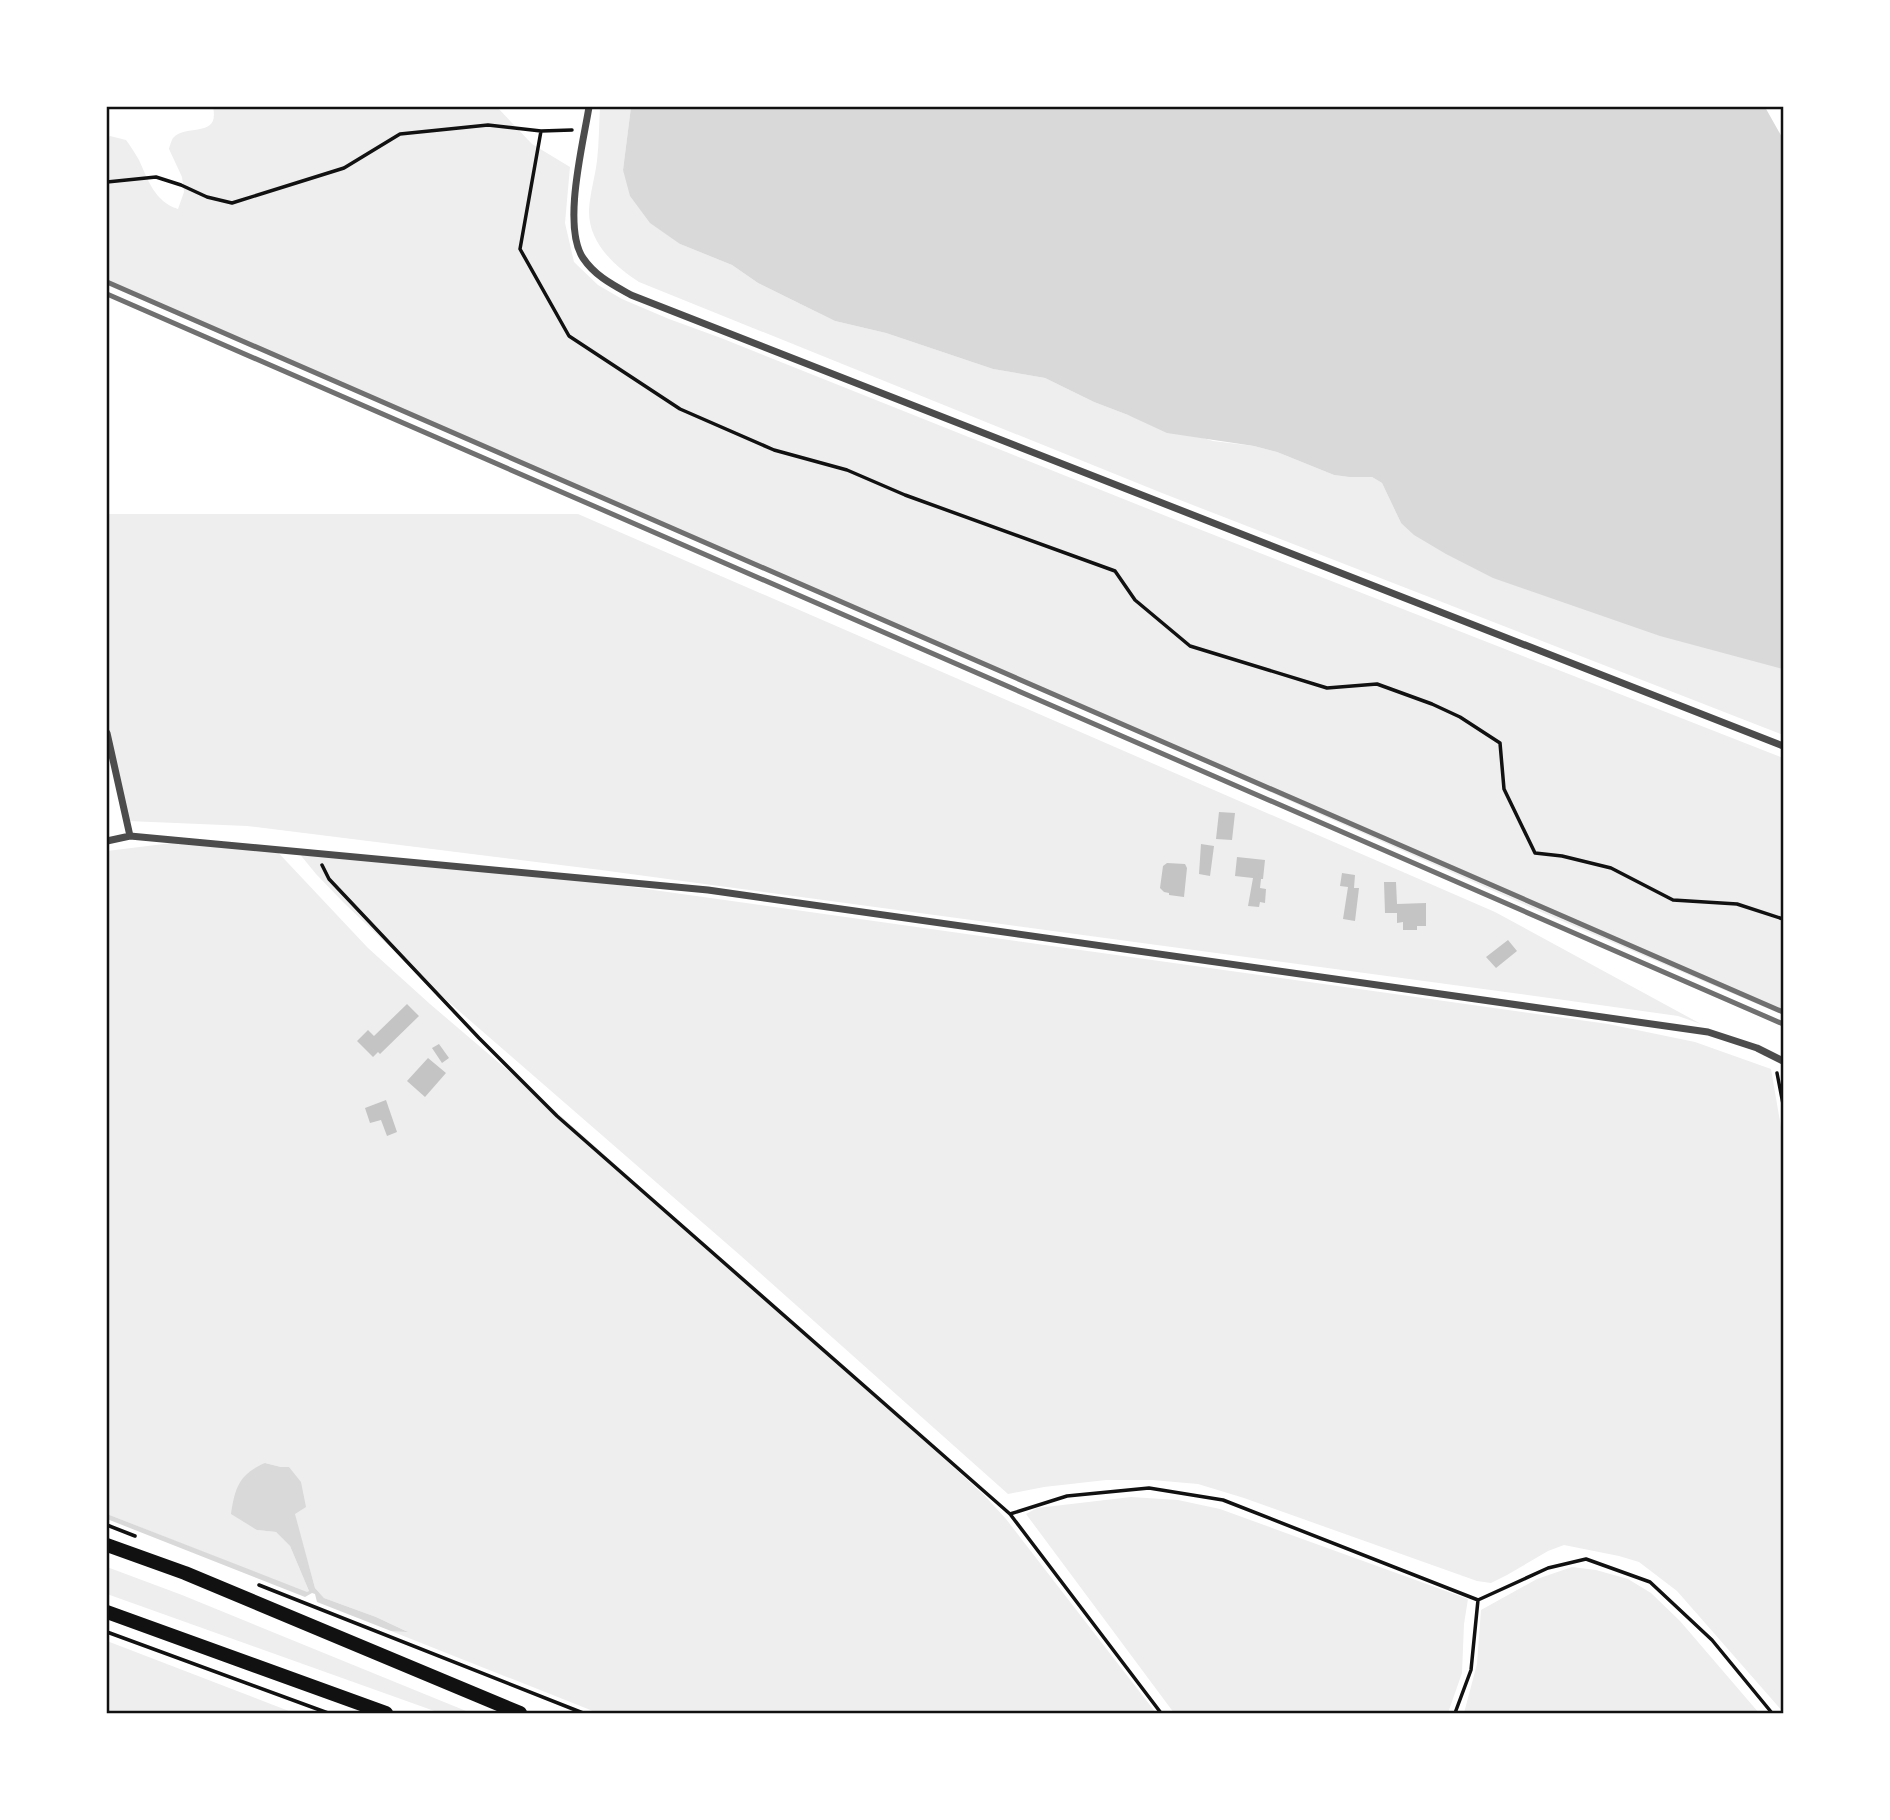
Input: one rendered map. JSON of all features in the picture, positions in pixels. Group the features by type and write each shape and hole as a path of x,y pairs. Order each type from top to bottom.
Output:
{"main road":[{"path":"107,1545 185,1573 520,1713"},
{"path":"107,1612 386,1713"}],"street":[{"path":"589,107 574,203 577,242 582,257 602,278 631,295 1783,746"},
{"path":"107,733 130,836"},
{"path":"107,841 130,836 708,890 1708,1032 1757,1048 1783,1061"}],"path":[{"path":"107,182 156,177 207,197 232,203 344,168 400,134 488,125 541,131 586,129"},
{"path":"541,131 520,249 569,335 680,409 774,450 846,470 905,495 1115,571 1135,600 1190,646 1327,688 1377,684 1451,713 1500,743 1504,789 1535,853 1562,856 1611,868 1673,900 1737,904 1783,919"},
{"path":"316,853 329,879 557,1116 1010,1514 1161,1713"},
{"path":"1774,1057 1783,1104"},
{"path":"1010,1514 1067,1496 1149,1488 1223,1500 1478,1600 1548,1568 1587,1559 1650,1582 1712,1640 1772,1713"},
{"path":"107,1525 143,1539"},
{"path":"254,1583 583,1713"},
{"path":"1455,1713 1471,1670 1478,1600"},
{"path":"107,1632 328,1713"}],"shaded area":[{"path":"213,107 497,107 532,144 570,167 565,223 574,262 598,285 622,299 1783,758 1783,1015 1548,915 858,607 107,285 107,138 110,136 126,140 158,196 178,209 184,192 182,177 169,149 173,138 179,134 207,127 212,123"},
{"path":"600,107 631,107 623,170 680,244 732,265 758,283 835,321 886,333 993,369 1045,378 1128,415 1213,441 1277,452 1334,475 1372,477 1382,483 1401,523 1783,669 1783,735 1162,493 639,282 604,252 590,222"},
{"path":"631,107 1765,107 1783,139 1783,669 1660,636 1493,578 1414,535 1401,523 1382,483 1372,477 1334,475 1277,452 1254,446 1167,433 1045,378 993,369 886,333 835,321 758,283 732,265 680,244 650,223 630,196 623,170"},
{"path":"107,514 578,514 1495,912 1701,1024 1678,1016 1564,1000 601,870 247,826 128,821 107,730"},
{"path":"172,843 272,846 368,948 553,1109 984,1495 1006,1519 1156,1713 598,1713 391,1631 406,1631 324,1598 315,1588 281,1467 265,1463 257,1530 276,1532 290,1546 309,1591 307,1593 107,1514 107,851"},
{"path":"305,849 589,881 1608,1024 1695,1042 1771,1069 1783,1139 1783,1712 1677,1591 1639,1562 1619,1556 1564,1545 1491,1583 1477,1581 1198,1484 1106,1480 1008,1494 741,1256 436,991 316,874 298,852"},
{"path":"265,1463 289,1467 301,1482 306,1507 295,1514 315,1588 324,1598 408,1632 391,1631 317,1602 315,1594 305,1597 107,1519 107,1514 307,1592 309,1591 290,1546 276,1532 257,1530 231,1514 234,1497 244,1477"},
{"path":"1131,1497 1178,1500 1220,1509 1468,1599 1462,1673 1448,1713 1174,1713 1026,1514 1037,1508"},
{"path":"107,1567 471,1713 440,1713 107,1594"},
{"path":"1572,1567 1628,1579 1651,1593 1680,1621 1759,1713 1464,1713 1477,1664 1481,1610 1537,1579"},
{"path":"107,1641 294,1713 107,1713"}],"building":[{"path":"1219,812 1235,813 1232,840 1216,839"},
{"path":"1201,844 1214,846 1210,876 1199,874"},
{"path":"1237,857 1265,860 1260,888 1266,889 1265,903 1260,902 1259,907 1248,906 1253,878 1235,876"},
{"path":"1167,863 1185,864 1187,868 1184,897 1169,895 1160,888 1163,866"},
{"path":"1342,873 1355,875 1354,888 1359,888 1355,921 1343,919 1348,887 1340,886"},
{"path":"1384,882 1396,882 1397,904 1426,903 1426,926 1417,926 1417,930 1403,930 1403,922 1397,923 1397,913 1385,913"},
{"path":"1508,940 1517,951 1496,968 1486,957"},
{"path":"407,1004 419,1016 380,1054 378,1052 373,1057 357,1041 368,1030 374,1036"},
{"path":"439,1044 449,1058 442,1063 432,1048"},
{"path":"428,1058 446,1073 425,1097 407,1081"},
{"path":"386,1100 397,1132 387,1136 381,1120 370,1123 365,1108"}],"railway":[{"path":"107,282 1783,1012"},
{"path":"107,294 1783,1024"}]}
